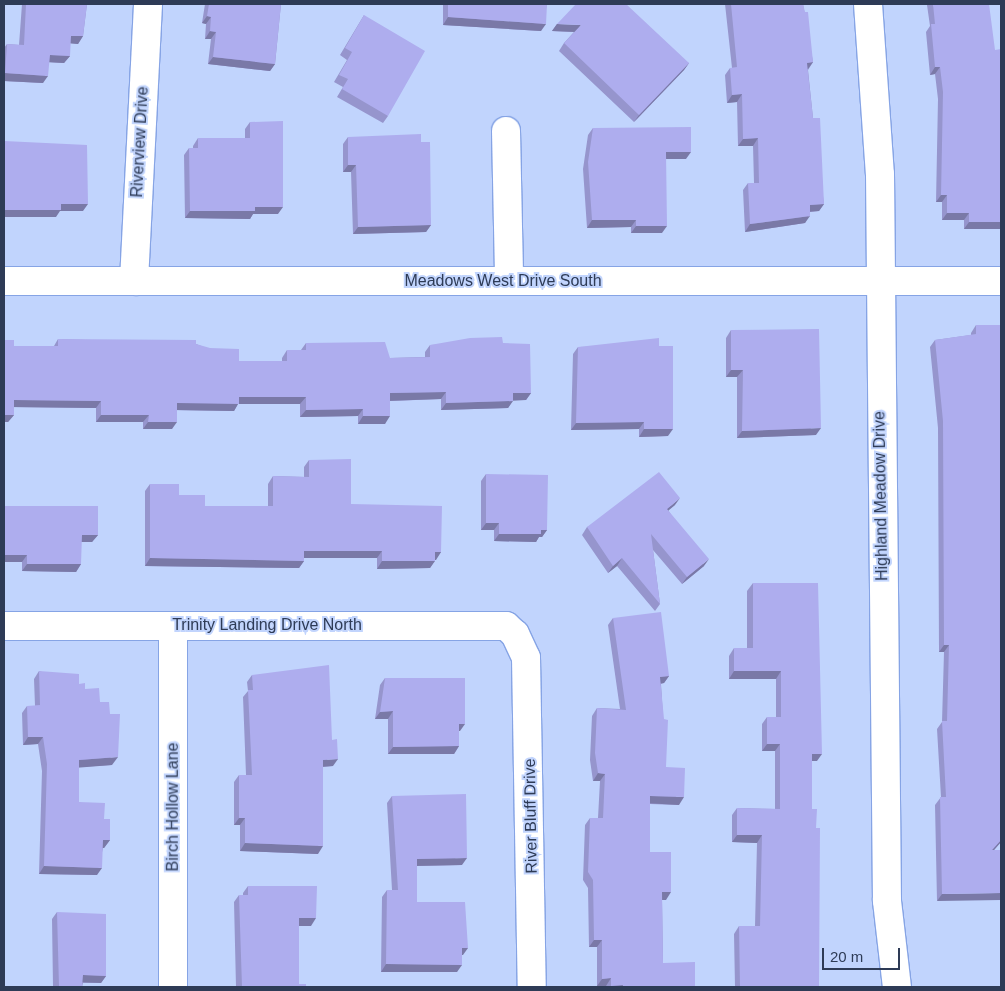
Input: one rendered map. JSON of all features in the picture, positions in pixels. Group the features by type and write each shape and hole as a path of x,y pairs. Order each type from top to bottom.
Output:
{"street":[{"name":"Riverview Drive","path":"134,281 148,4"},
{"name":"Highland Meadow Drive","path":"868,4 880,174 879,284 887,901 897,987"},
{"path":"506,131 509,280"},
{"name":"Meadows West Drive South","path":"4,281 509,280 879,284 1001,281"},
{"name":"Trinity Landing Drive North","path":"4,626 495,624 515,634 522,645"},
{"name":"Birch Hollow Lane","path":"173,626 173,987"},
{"name":"River Bluff Drive","path":"522,645 526,658 532,812 532,987"}],"building":[{"path":"26,4 87,4 83,36 71,36 70,56 50,55 48,76 5,73 7,44 24,45"},
{"path":"209,4 281,4 275,64 213,57 216,32 210,31 211,17 207,16"},
{"path":"448,4 547,4 546,24 448,17"},
{"path":"576,4 626,4 689,63 639,115 564,43 581,25 557,24"},
{"path":"731,4 803,4 805,12 808,12 813,62 807,63 813,118 820,118 824,204 810,205 810,216 750,224 748,183 759,183 758,138 743,139 742,94 732,95 730,68 737,67"},
{"path":"933,4 989,4 995,50 1001,49 1001,222 969,222 969,213 947,213 947,195 941,195 943,92 940,67 935,67 931,24 935,24"},
{"path":"364,15 425,51 388,116 342,89 348,79 339,75 352,52 345,48"},
{"path":"283,121 283,207 255,207 255,211 190,211 189,148 198,148 198,138 250,138 250,122"},
{"path":"691,127 691,152 666,152 667,226 636,226 636,220 592,220 588,162 593,128"},
{"path":"421,134 421,142 430,142 431,225 358,227 356,165 348,165 348,137"},
{"path":"4,141 87,145 88,204 61,204 61,210 4,210"},
{"path":"976,325 1001,325 1001,840 992,850 1001,850 1001,893 942,894 940,797 946,797 942,721 947,721 949,645 944,645 943,421 935,340 976,334"},
{"path":"819,329 821,428 742,431 743,370 731,370 731,330"},
{"path":"502,337 503,343 530,344 531,393 513,393 513,401 446,403 446,392 390,393 390,416 363,416 363,409 306,410 306,397 239,397 239,404 177,403 177,422 148,422 149,415 101,415 101,401 14,400 14,415 4,415 4,340 14,340 14,346 58,346 58,339 196,340 196,344 210,348 239,349 239,361 287,361 287,350 306,350 306,343 385,342 390,358 430,357 430,345 470,338"},
{"path":"659,338 659,346 673,346 673,429 644,429 644,422 576,423 578,347"},
{"path":"351,459 351,504 442,506 441,552 435,552 435,561 382,561 382,551 304,551 304,561 150,558 150,484 179,484 179,495 205,495 205,506 273,506 273,476 309,477 309,460"},
{"path":"659,472 680,498 667,509 709,559 687,577 651,534 660,604 622,558 613,566 587,527"},
{"path":"486,474 548,475 547,530 541,530 541,534 499,534 499,523 486,523"},
{"path":"4,506 98,506 98,535 82,535 81,564 27,564 27,555 4,555"},
{"path":"753,583 818,583 822,754 812,754 812,809 817,809 816,828 820,828 819,987 740,987 739,926 760,926 762,835 737,835 737,808 780,809 780,744 767,744 767,717 781,717 781,671 734,671 734,648 753,648"},
{"path":"661,612 669,676 660,677 664,719 668,720 666,767 685,768 684,797 650,796 650,852 671,852 671,892 662,892 663,963 695,962 695,987 611,986 611,978 602,979 602,940 594,940 593,880 588,872 590,818 603,818 605,774 598,773 595,753 597,708 626,710 613,618"},
{"path":"329,665 332,740 337,739 338,759 323,760 323,846 245,843 245,818 239,818 239,775 252,775 248,690 253,690 252,675"},
{"path":"39,671 79,674 79,684 85,683 85,689 99,688 100,702 109,702 110,714 120,714 118,757 79,760 79,802 105,803 104,819 110,819 110,840 103,840 102,868 44,866 47,764 43,737 28,737 27,706 40,705"},
{"path":"385,678 465,678 465,724 459,724 459,746 393,747 393,711 380,712"},
{"path":"466,794 467,858 417,859 417,902 465,902 468,948 462,948 462,965 386,964 387,890 398,890 392,796"},
{"path":"248,886 317,886 316,918 299,918 299,984 306,984 306,987 242,987 239,895 248,895"},
{"path":"57,912 106,914 106,976 83,975 82,987 59,987"}]}
